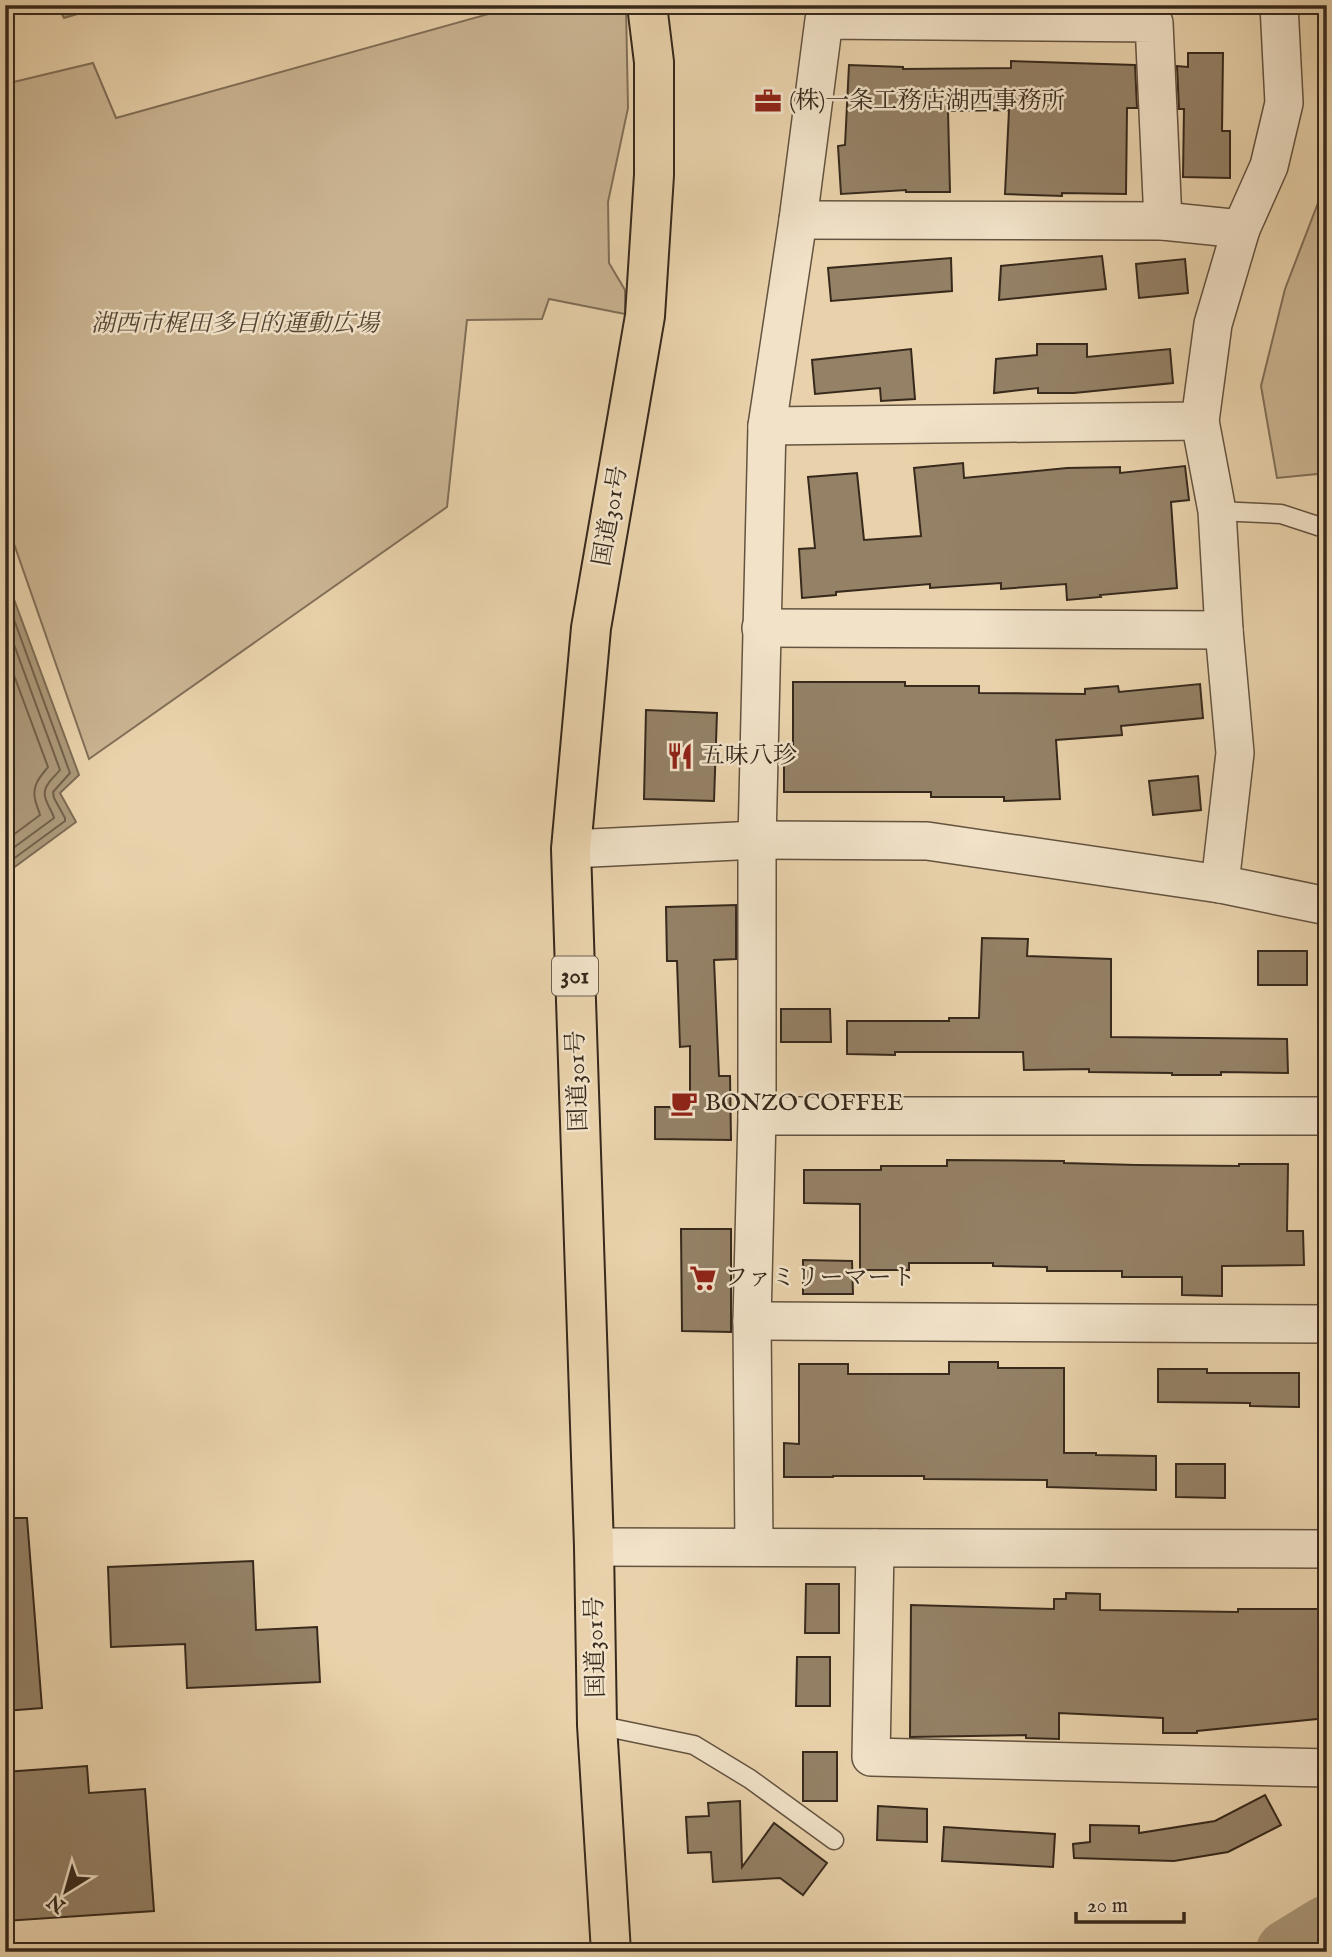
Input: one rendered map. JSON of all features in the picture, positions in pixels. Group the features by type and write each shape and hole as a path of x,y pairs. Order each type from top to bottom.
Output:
{"highway":[{"name":"国道301号","path":"611,1952 597,1725 594,1547 571,849 591,628 645,316 654,175 654,62 647,5"}],"street":[{"path":"1220,884 1235,753 1217,511 1200,421 1213,324 1241,229 1269,166 1284,103 1279,5"},
{"path":"754,1547 752,1321 757,1115 757,840 767,426 824,20 1154,23 1163,221"},
{"path":"798,220 1163,221 1241,229"},
{"path":"767,426 1200,421"},
{"path":"761,628 1224,630"},
{"path":"571,849 757,840 927,841 1220,884 1327,906"},
{"path":"757,1115 1327,1116"},
{"path":"752,1321 1327,1324"},
{"path":"594,1547 1327,1549"},
{"path":"875,1548 871,1757 1327,1768"}],"lane":[{"path":"1217,511 1281,514 1327,529"},
{"path":"597,1725 694,1745 750,1779 834,1840"}],"green space":[{"name":"湖西市梶田多目的運動広場","path":"521,5 626,7 628,108 608,202 609,263 625,290 625,314 549,299 542,319 467,320 447,507 89,759 5,518 5,84 93,63 116,118"},
{"path":"1327,161 1327,473 1277,478 1261,386 1285,289 1326,182"}],"water":[{"path":"57,5 107,5 64,18"},
{"path":"5,575 79,775 60,793 76,822 5,874"}],"building":[{"path":"1188,53 1223,53 1222,131 1230,131 1230,178 1183,177 1184,109 1179,109 1177,66 1188,67"},
{"path":"1011,61 1135,65 1137,108 1127,108 1126,194 1005,194 1009,110 948,111 950,192 906,190 841,194 838,146 845,145 849,65 903,69 1011,68"},
{"path":"1102,256 1106,289 999,300 1001,266"},
{"path":"951,258 952,291 831,301 828,268"},
{"path":"1185,259 1188,293 1139,298 1136,264"},
{"path":"1037,344 1087,344 1087,357 1170,349 1173,383 1074,393 1038,393 1038,388 994,393 996,359 1037,355"},
{"path":"911,349 915,399 881,401 880,388 815,394 812,360"},
{"path":"963,463 964,478 1067,468 1120,467 1120,473 1185,466 1189,500 1171,502 1177,588 1067,600 1066,584 1001,589 1001,583 930,588 930,584 836,592 836,595 802,598 799,549 815,548 808,477 857,473 864,540 921,536 914,468"},
{"path":"793,682 905,682 905,686 979,686 979,693 1085,694 1085,689 1118,686 1119,692 1200,684 1203,718 1121,726 1122,735 1056,740 1060,799 1004,801 1004,797 931,797 931,792 784,792 784,758 793,758"},
{"path":"646,710 717,713 714,801 644,799"},
{"path":"1198,776 1201,810 1153,815 1149,781"},
{"path":"736,905 736,959 714,960 719,1076 730,1076 731,1140 655,1139 655,1107 690,1107 690,1046 680,1047 677,961 667,961 666,907"},
{"path":"982,938 1028,939 1027,956 1111,959 1111,1037 1287,1039 1288,1073 1221,1072 1221,1075 1172,1075 1089,1072 1089,1069 1024,1070 1023,1052 847,1054 847,1021 949,1021 949,1018 979,1018"},
{"path":"1258,951 1307,951 1307,985 1258,985"},
{"path":"781,1009 830,1009 831,1042 781,1042"},
{"path":"947,1160 1136,1165 1288,1164 1287,1231 1303,1231 1304,1265 1222,1266 1222,1296 1182,1295 1182,1277 1122,1277 1122,1271 1047,1271 1047,1267 993,1266 993,1263 909,1263 909,1270 860,1270 860,1204 804,1203 804,1170 881,1170 881,1166 947,1166"},
{"path":"681,1229 731,1229 731,1332 682,1331"},
{"path":"803,1260 852,1261 853,1294 803,1294"},
{"path":"949,1362 998,1362 998,1368 1064,1368 1064,1453 1156,1456 1156,1490 1047,1487 1047,1480 924,1479 924,1476 784,1477 784,1443 799,1444 799,1364 848,1364 848,1374 949,1374"},
{"path":"1158,1369 1207,1369 1207,1373 1299,1373 1299,1407 1250,1406 1250,1403 1158,1402"},
{"path":"1176,1464 1225,1464 1225,1498 1176,1497"},
{"path":"5,1518 27,1518 42,1708 5,1711"},
{"path":"253,1561 256,1630 317,1627 320,1682 187,1688 185,1644 111,1647 108,1567"},
{"path":"806,1584 839,1584 839,1633 805,1633"},
{"path":"1066,1593 1100,1594 1100,1610 1238,1612 1238,1609 1327,1609 1327,1718 1197,1733 1163,1733 1163,1718 1059,1713 1059,1739 1026,1738 1026,1735 910,1737 911,1605 1054,1609 1054,1599 1066,1599"},
{"path":"797,1657 830,1657 830,1706 796,1706"},
{"path":"803,1752 837,1752 837,1801 803,1801"},
{"path":"87,1766 89,1793 145,1789 154,1911 5,1921 5,1772"},
{"path":"1265,1795 1281,1825 1228,1852 1174,1861 1074,1858 1073,1844 1090,1842 1090,1825 1139,1826 1139,1833 1215,1821"},
{"path":"740,1801 742,1867 774,1823 827,1863 803,1895 780,1878 713,1882 711,1852 688,1853 686,1817 709,1816 708,1803"},
{"path":"878,1806 927,1809 927,1842 877,1840"},
{"path":"944,1827 1055,1834 1053,1867 942,1861"}],"waterway":[{"path":"1288,1952 1327,1928"}],"place":[{"name":"(株)一条工務店湖西事務所","path":"768,101"},
{"name":"五味八珍","path":"680,756"},
{"name":"BONZO COFFEE","path":"684,1103"},
{"name":"ファミリーマート","path":"703,1278"}]}
